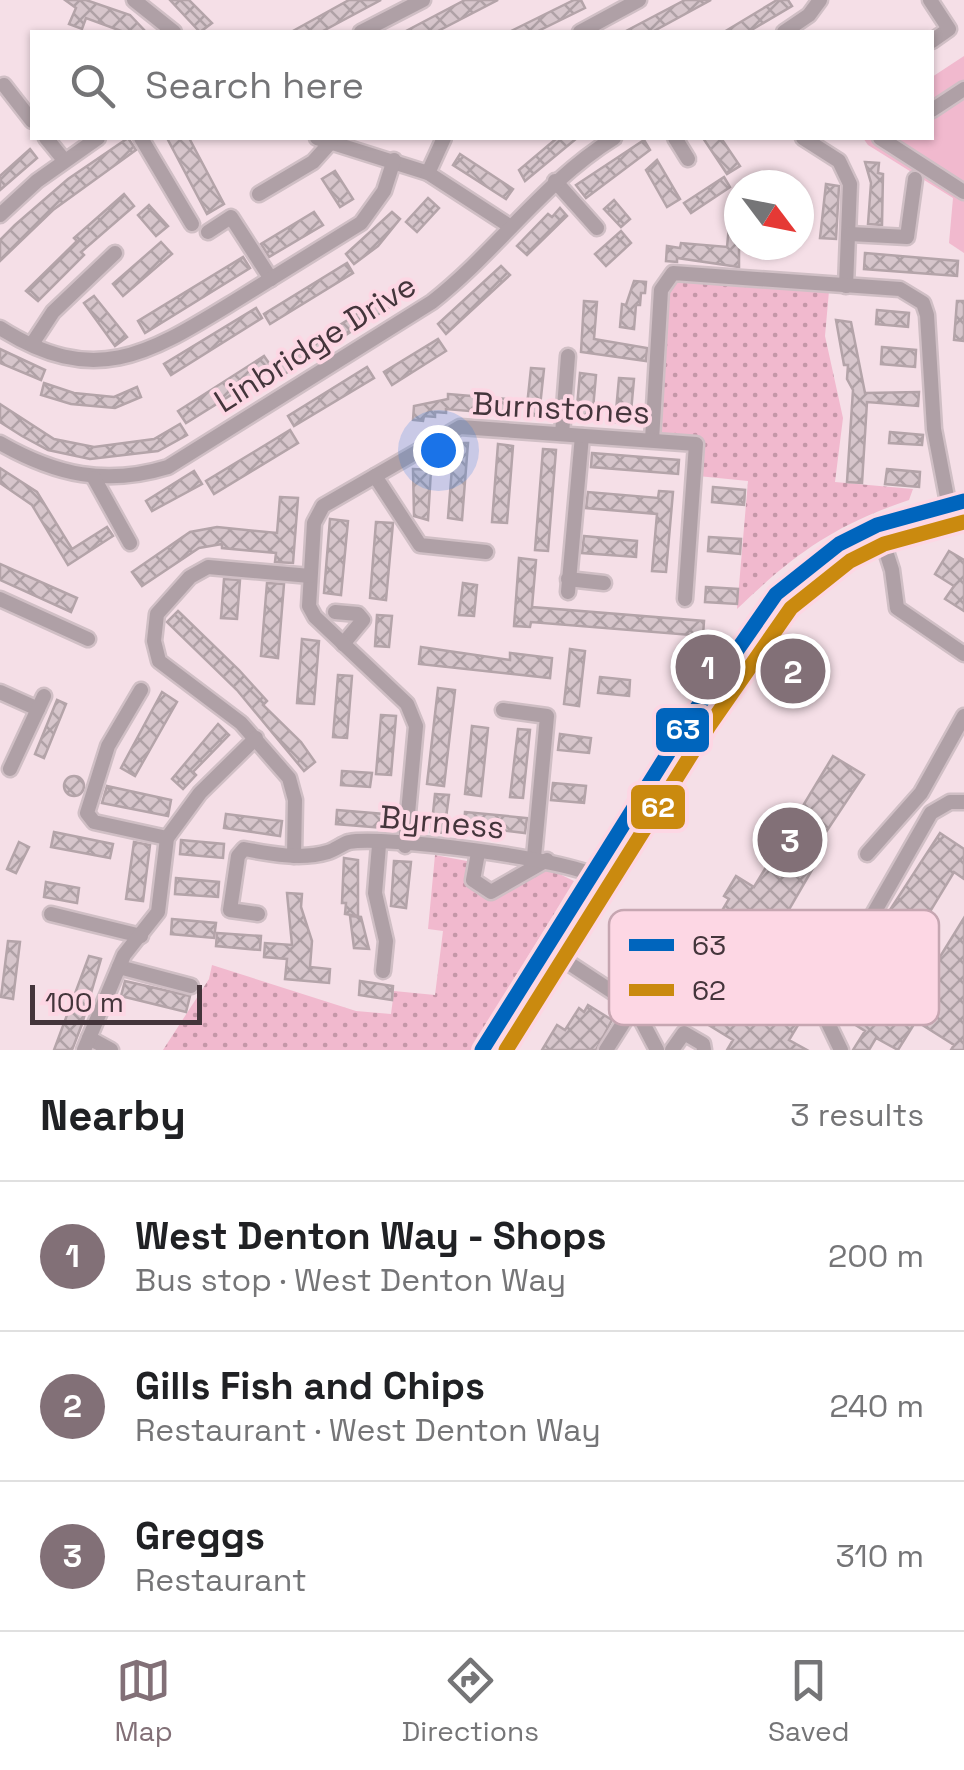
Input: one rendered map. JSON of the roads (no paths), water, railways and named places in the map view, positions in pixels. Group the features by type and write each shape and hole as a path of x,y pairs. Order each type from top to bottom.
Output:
{"street":[{"path":"134,0 172,30"},
{"path":"364,30 423,0"},
{"path":"787,30 809,15 820,0"},
{"path":"930,0 950,29 934,40"},
{"path":"583,30 630,2"},
{"path":"4,86 30,118"},
{"path":"934,109 964,90"},
{"path":"48,140 64,160"},
{"path":"0,216 64,160 95,140"},
{"path":"142,140 192,224"},
{"path":"260,194 313,162 324,140 428,173 511,228"},
{"path":"428,173 443,140"},
{"name":"Linbridge Drive","path":"0,443 50,469 94,478 144,474 168,467 432,302 555,181 605,140"},
{"path":"675,140 688,159"},
{"path":"885,140 964,192"},
{"path":"806,141 839,161 850,184 846,286"},
{"path":"0,328 32,344 82,359 124,359 162,346 361,223 384,191 394,160"},
{"path":"850,234 905,238 915,179"},
{"path":"555,181 597,228"},
{"path":"208,232 231,217 270,279"},
{"path":"32,344 53,312 115,252"},
{"path":"501,1050 760,638 821,574 882,540 958,519 948,505 934,429 923,303 900,289 673,273 660,290 652,440"},
{"path":"562,434 568,356"},
{"name":"Burnstones","path":"405,846 416,726 407,704 309,606 314,522 323,506 460,427 696,444 685,599"},
{"path":"582,436 568,585 604,583"},
{"path":"375,476 420,545 486,552"},
{"path":"94,478 130,543"},
{"path":"482,1050 748,628 810,562 877,525 964,500"},
{"path":"877,525 896,608 962,647"},
{"path":"294,856 295,800 288,778 256,738 159,661 154,641 157,614 190,578 208,567 310,576"},
{"path":"0,600 88,639"},
{"path":"335,612 358,614 363,620 343,644"},
{"path":"141,690 108,746 86,814 94,822 167,838"},
{"path":"0,692 41,703 10,770"},
{"path":"478,852 473,880 491,892 541,858 548,716 503,710"},
{"path":"867,854 922,793 962,726"},
{"path":"111,1050 87,1044 119,968 158,912 167,838 200,793 256,738"},
{"path":"876,910 931,814 950,802 964,802"},
{"name":"Byrness","path":"258,914 230,910 238,856 244,849 294,856 324,853 350,842 478,852 541,858 593,874 607,883"},
{"path":"379,844 375,894 386,941 383,971"},
{"path":"51,914 141,936"},
{"path":"546,948 609,988"},
{"path":"119,968 191,986"},
{"path":"546,979 558,972 605,985"},
{"path":"644,1025 657,1050"},
{"path":"829,1025 841,1050"},
{"path":"672,1050 684,1033 703,1044 704,1050"}],"place":[{"name":"West Denton Way - Shops","path":"708,667"},
{"name":"Gills Fish and Chips","path":"793,671"},
{"name":"Greggs","path":"790,840"}]}
